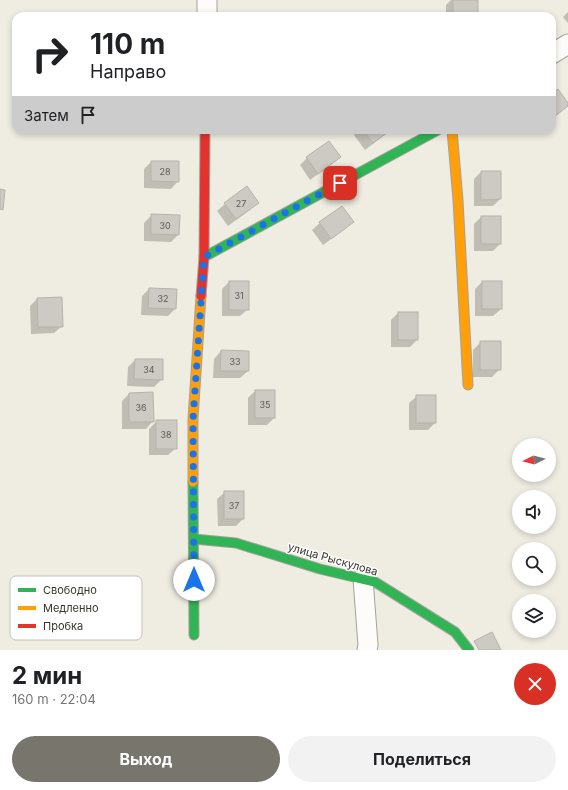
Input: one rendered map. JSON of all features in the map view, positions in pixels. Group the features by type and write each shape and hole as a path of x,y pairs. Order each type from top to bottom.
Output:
{"street":[{"path":"207,0 207,12"},
{"path":"556,52 568,44"},
{"path":"194,636 193,420 204,257 205,134"},
{"path":"204,257 431,134"},
{"path":"452,134 458,200 468,385"},
{"name":"улица Рыскулова","path":"194,539 236,543 320,569 375,582 455,632 470,650"},
{"path":"363,579 368,645 367,650"}],"building":[{"path":"453,0 478,0 478,12 453,12"},
{"path":"558,89 568,103 568,106 556,115 556,90"},
{"path":"366,134 385,134 373,143"},
{"path":"329,141 341,157 318,174 306,157"},
{"path":"151,161 179,161 179,182 151,181"},
{"path":"481,171 501,171 501,199 481,200"},
{"path":"247,186 259,203 236,219 224,203"},
{"path":"0,189 5,190 3,210 0,209"},
{"path":"342,206 354,222 331,239 319,222"},
{"path":"151,214 180,215 179,235 151,234"},
{"path":"481,216 501,216 501,244 481,244"},
{"path":"229,281 249,281 249,310 229,310"},
{"path":"482,281 502,281 502,309 482,309"},
{"path":"149,288 177,289 176,309 148,308"},
{"path":"62,297 63,327 38,327 37,298"},
{"path":"398,312 418,312 418,340 398,340"},
{"path":"480,341 501,341 501,370 480,370"},
{"path":"221,350 249,351 249,371 220,371"},
{"path":"135,359 163,359 163,380 134,379"},
{"path":"255,390 275,390 275,418 255,418"},
{"path":"153,392 154,422 129,422 129,393"},
{"path":"416,395 436,395 436,423 416,423"},
{"path":"156,420 177,420 177,449 156,449"},
{"path":"224,491 244,491 244,519 224,519"},
{"path":"492,632 501,650 479,650 474,641"}],"traffic: fast":[{"path":"204,257 431,134"},
{"path":"193,482 194,635"},
{"path":"194,539 236,543 320,569 375,582 455,632 469,650"}],"traffic: slow":[{"path":"452,134 458,200 468,385"},
{"path":"193,482 193,419 201,296"}],"traffic: jam":[{"path":"201,296 204,257 205,134"}],"route":[{"path":"194,580 193,420 204,257 340,183"}]}
